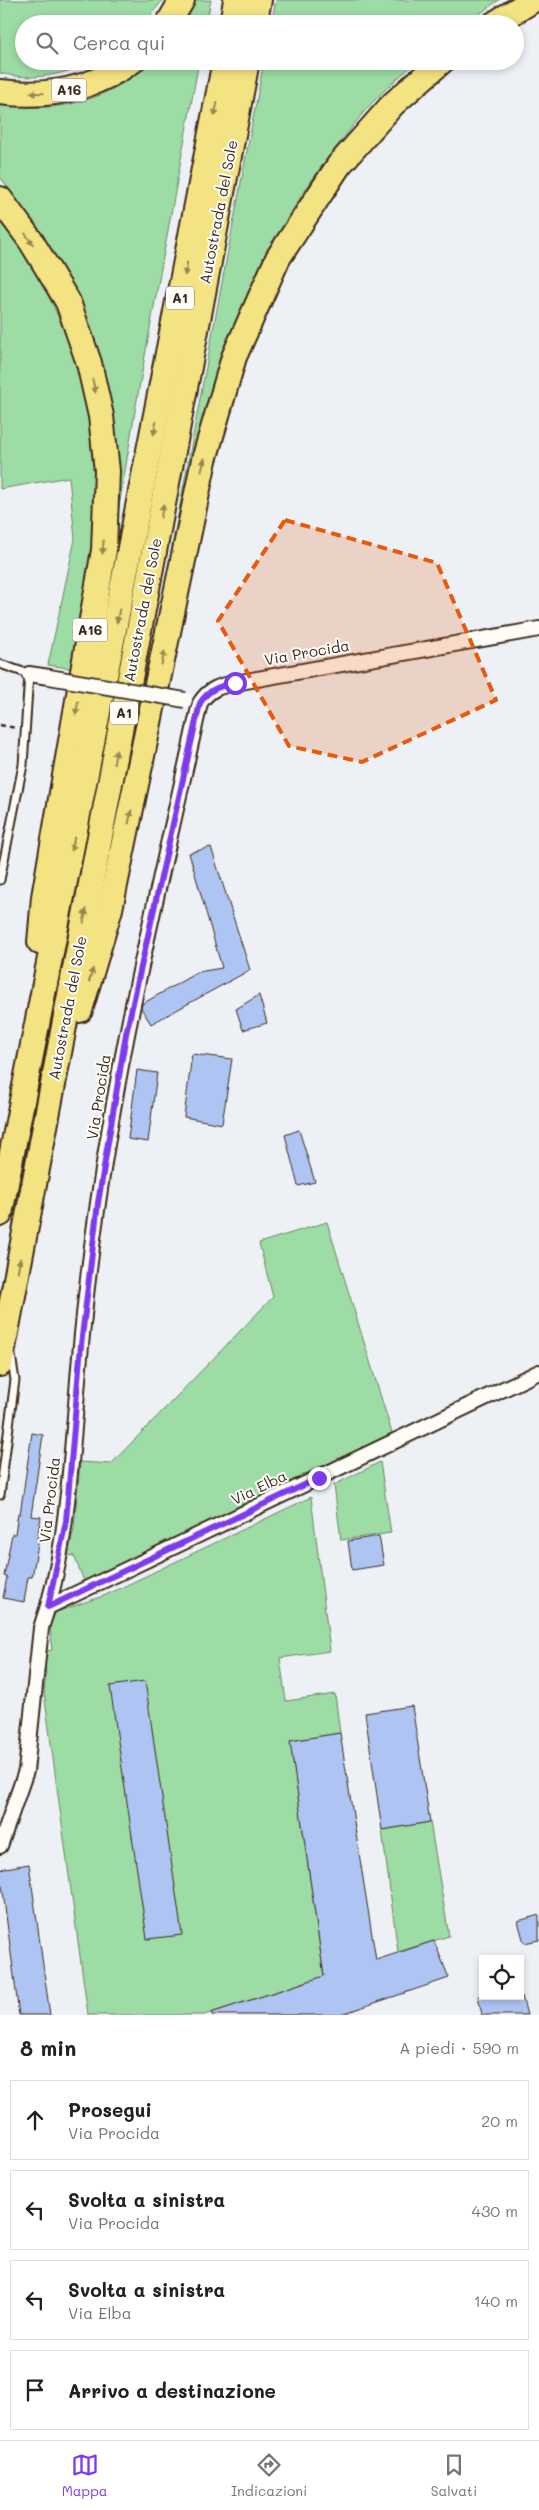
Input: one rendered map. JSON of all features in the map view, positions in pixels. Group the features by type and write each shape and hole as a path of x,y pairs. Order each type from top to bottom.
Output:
{"highway":[{"path":"173,15 182,0"},
{"path":"234,15 236,0"},
{"path":"256,15 259,0"},
{"path":"509,15 533,0"},
{"name":"A16","path":"0,92 50,94 70,90 117,70"},
{"name":"Autostrada del Sole","path":"0,1214 223,70"},
{"name":"Autostrada del Sole","path":"0,1364 245,70"},
{"path":"52,1087 84,1000 110,909 204,460 234,357 278,258 339,165 393,104 432,70"},
{"name":"A16","path":"0,200 31,241 68,302 89,363 97,398 107,471 104,550 44,897 26,1084"}],"street":[{"name":"Via Procida","path":"0,1846 26,1771 41,1628 48,1607 66,1521 81,1345 96,1222 124,1044 200,703 206,693 217,687 235,683 539,628"},
{"path":"30,674 200,703"},
{"name":"Via Elba","path":"48,1607 539,1372"}],"lane":[{"path":"0,664 30,674 23,766 0,880"},
{"path":"0,1495 15,1380 7,1329"}],"path":[{"path":"0,725 26,729"}],"highlighted area":[{"path":"285,520 437,563 496,700 362,762 289,746 218,621"}],"green space":[{"path":"0,0 163,0 150,15 15,15 15,70 73,70 37,77 13,76 0,73"},
{"path":"194,0 211,0 208,15 187,15"},
{"path":"276,0 499,0 478,15 273,15"},
{"path":"142,70 197,70 136,405 82,729 112,544 70,284 35,223 0,177 0,104 43,107 82,101 100,95"},
{"path":"262,70 407,70 357,120 320,168 297,203 257,275 226,351 201,431 128,779"},
{"path":"0,220 24,253 45,288 62,325 76,364 93,444 96,526 75,669 48,665 75,539 69,477 0,489"},
{"path":"327,1222 392,1433 84,1581 74,1556 68,1555 74,1528 80,1462 111,1464 273,1297 259,1243"},
{"path":"380,1462 391,1533 341,1540 334,1485"},
{"path":"311,1497 330,1651 280,1658 286,1701 335,1694 340,1733 290,1741 324,1976 204,2015 88,2015 44,1692 46,1674 43,1652 52,1650 50,1624 56,1612 106,1595"},
{"path":"430,1822 449,1936 398,1952 382,1830"}],"building":[{"path":"211,847 250,970 151,1024 141,1008 142,1004 198,972 222,968 189,853"},
{"path":"259,995 267,1023 243,1030 236,1009"},
{"path":"192,1054 232,1059 222,1124 184,1117"},
{"path":"137,1070 157,1073 148,1142 128,1139"},
{"path":"299,1130 315,1182 298,1186 285,1135"},
{"path":"32,1433 43,1435 31,1516 41,1517 32,1577 28,1577 24,1602 3,1598 7,1577 4,1576 12,1534 15,1534 18,1513 20,1514"},
{"path":"379,1536 384,1565 352,1570 348,1541"},
{"path":"145,1681 182,1935 147,1939 110,1686"},
{"path":"412,1706 430,1822 382,1830 365,1713"},
{"path":"340,1733 376,1960 434,1941 449,1978 339,2015 212,2015 211,2013 324,1976 290,1741"},
{"path":"29,1864 50,2015 19,2015 0,1869"},
{"path":"539,1915 539,1940 524,1943 518,1921"},
{"path":"478,1996 479,2000 523,2000 527,2015 482,2015"}],"route":[{"path":"235,683 217,687 206,693 200,703 126,1034 98,1203 81,1345 66,1521 48,1607 319,1478"}]}
